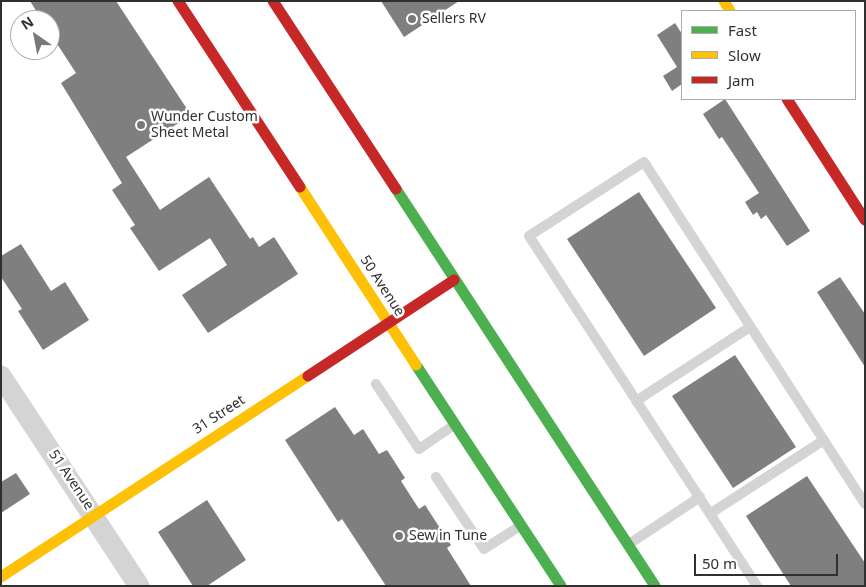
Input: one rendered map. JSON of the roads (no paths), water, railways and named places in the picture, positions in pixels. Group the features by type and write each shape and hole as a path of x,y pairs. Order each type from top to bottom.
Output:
{"street":[{"name":"50 Avenue","path":"178,1 561,586"},
{"path":"273,1 655,586"},
{"path":"788,100 865,220"},
{"name":"31 Street","path":"1,577 454,280"},
{"name":"51 Avenue","path":"1,376 139,586"}],"lane":[{"path":"757,586 529,236 644,162 865,504"},
{"path":"636,401 750,327"},
{"path":"376,384 418,449 455,425"},
{"path":"710,514 824,440"},
{"path":"436,477 484,549 521,525"},
{"path":"628,544 700,497"}],"place":[{"name":"Sellers RV","path":"412,19"},
{"name":"Wunder Custom Sheet Metal","path":"141,125"},
{"name":"Sew in Tune","path":"399,536"}]}
